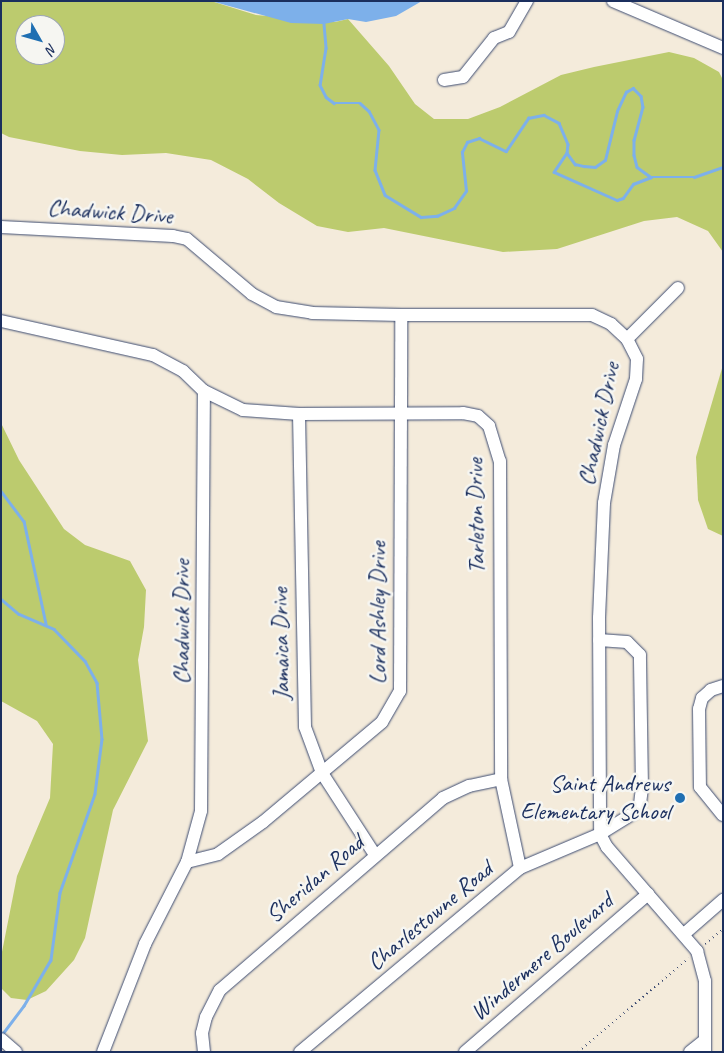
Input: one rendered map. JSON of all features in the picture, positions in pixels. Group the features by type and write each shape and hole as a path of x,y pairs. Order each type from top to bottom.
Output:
{"street":[{"path":"444,80 463,77 494,38 509,32 527,1"},
{"path":"613,1 723,48"},
{"name":"Chadwick Drive","path":"1,227 173,236 197,246 252,294 276,307 312,313 592,315 611,324 627,339 637,359 636,379 614,445 604,503 599,640 600,834"},
{"path":"627,339 678,288"},
{"name":"Lord Ashley Drive","path":"186,862 218,854 263,822 382,722 400,691 399,412 401,315"},
{"path":"1,321 153,355 183,372 204,391"},
{"name":"Chadwick Drive","path":"104,1052 145,944 186,862 201,811 204,391"},
{"name":"Tarleton Drive","path":"204,391 243,410 299,414 399,412 478,416 489,426 496,440 500,461 501,779 520,868"},
{"name":"Jamaica Drive","path":"299,414 305,727 322,773 375,855"},
{"name":"Charlestowne Road","path":"300,1052 520,868 600,834 634,813 640,804 642,788 640,655 627,642 599,640"},
{"path":"723,686 711,690 702,698 699,709 700,787 723,815"},
{"name":"Sheridan Road","path":"204,1052 202,1033 206,1017 220,990 443,798 469,786 501,779"},
{"path":"600,834 607,847 697,951 705,981 705,1046 690,1052"},
{"name":"Windermere Boulevard","path":"464,1052 648,894"},
{"path":"684,934 723,900"},
{"path":"1,1039 16,1052"}],"path":[{"path":"578,1052 723,929"}],"green space":[{"path":"1,1 211,1 256,15 335,22 348,19 389,66 415,104 434,119 468,119 500,107 561,75 669,52 694,58 719,72 723,80 723,252 708,231 677,217 644,221 557,249 503,252 384,228 348,232 317,226 279,203 248,179 211,160 166,153 122,155 80,151 9,137 1,133"},
{"path":"723,365 723,536 708,529 698,500 696,457"},
{"path":"1,423 19,460 64,529 85,545 130,561 146,590 144,627 138,660 148,741 113,810 85,938 74,960 46,991 27,1000 11,998 1,988 1,957 17,876 50,798 53,744 37,721 1,701"}],"water":[{"path":"211,1 422,1 396,16 366,22 348,19 324,24 291,23"}],"waterway":[{"path":"324,24 326,48 320,85 326,97 334,103 360,103 369,111 379,130 375,170 385,195 421,217 437,216 454,208 466,191 462,152 467,142 479,138 506,151 528,118 544,115 559,123 568,144 567,153 554,172 617,200 623,198 633,184 651,177 694,177 723,167"},
{"path":"567,153 575,164 584,166 595,167 605,160 617,111 626,92 633,88 641,96 643,107 634,140 634,155 637,167 651,177"},
{"path":"1,491 24,521 46,624"},
{"path":"1,599 19,614 54,629 85,661 97,683 102,739 95,794 60,893 51,960 24,1006 2,1035"}],"place":[{"name":"Saint Andrews Elementary School","path":"680,798"}]}
